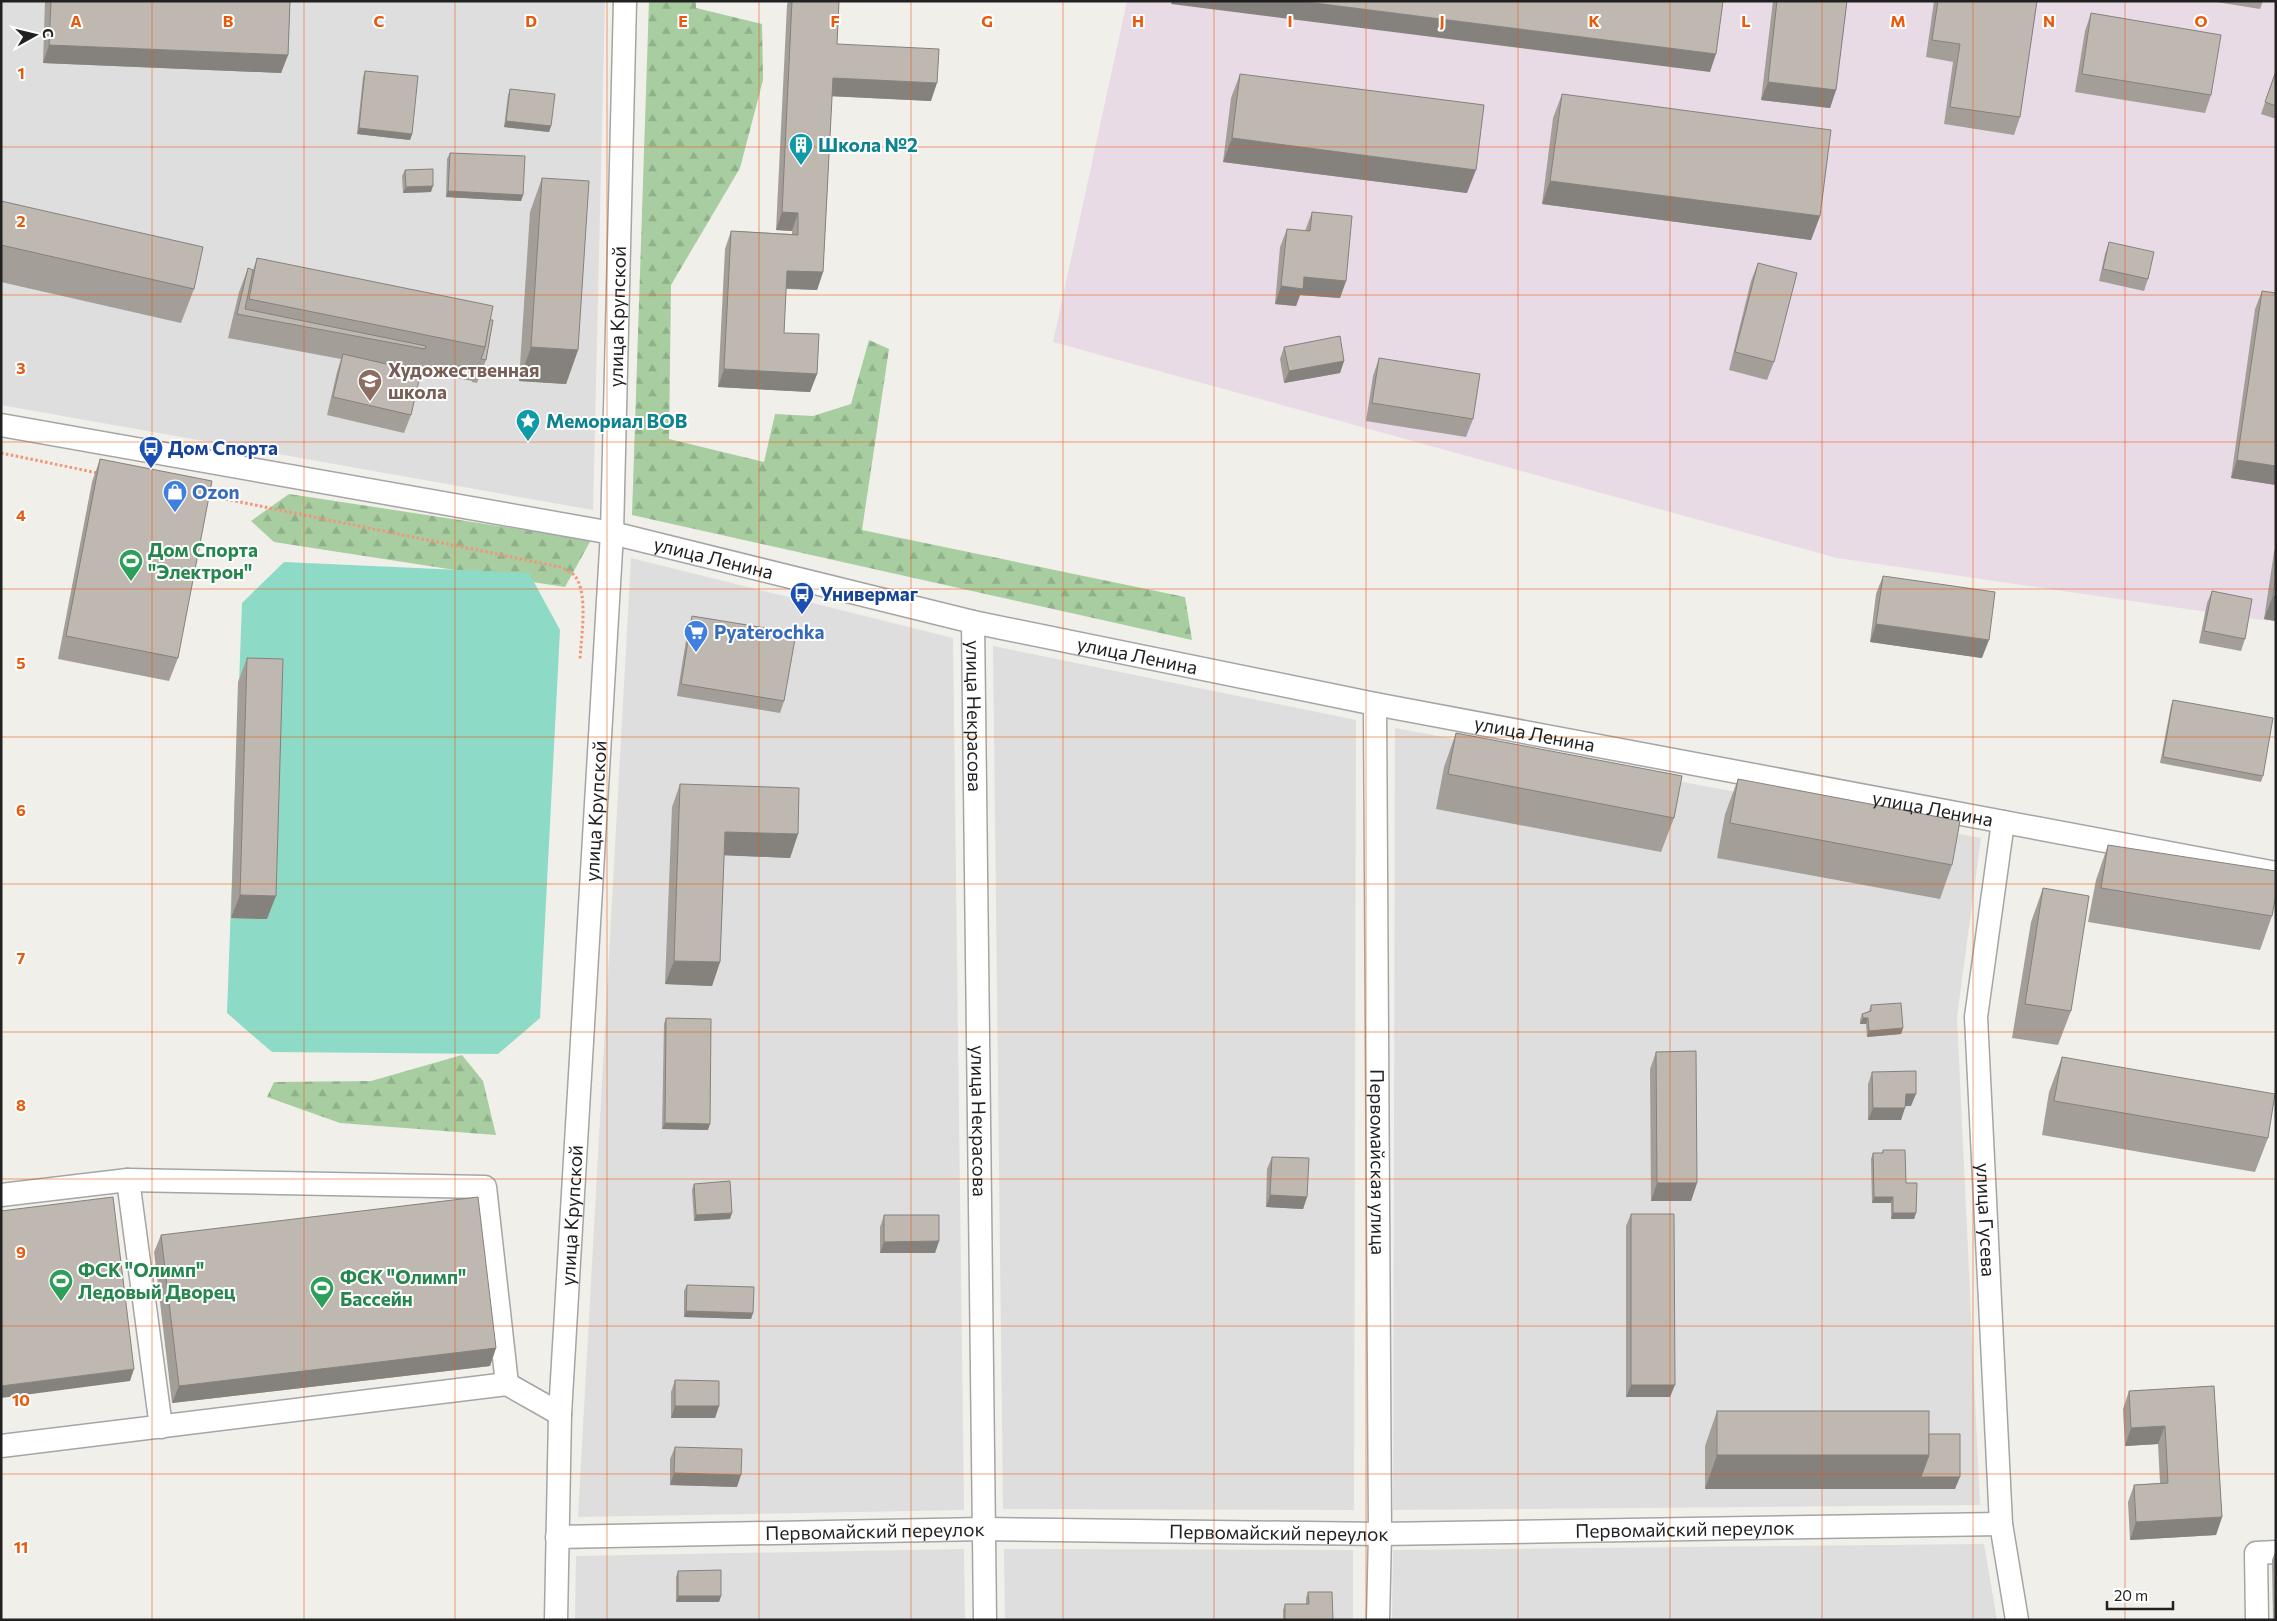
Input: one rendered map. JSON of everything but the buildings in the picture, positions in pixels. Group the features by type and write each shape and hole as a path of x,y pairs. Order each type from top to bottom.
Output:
{"street":[{"name":"улица Крупской","path":"556,1620 560,1414 612,534 625,1"},
{"name":"улица Ленина","path":"1,425 612,534 973,622 1376,704 2276,873"},
{"name":"улица Некрасова","path":"973,622 985,1620"},
{"name":"Первомайская улица","path":"1376,704 1380,1534 1378,1620"},
{"name":"улица Гусева","path":"2002,822 1976,1016 2001,1524 2016,1620"},
{"path":"1,1195 128,1180 485,1187 507,1384"},
{"path":"128,1180 161,1427"},
{"path":"1,1446 507,1384 560,1414"},
{"name":"Первомайский переулок","path":"557,1537 984,1529 1380,1534 2001,1524"},
{"path":"2257,1620 2256,1553 2276,1552"}],"path":[{"path":"1,453 99,473"},
{"path":"197,493 560,567 573,573 579,583 582,598 580,667"}],"shaded area":[{"path":"1,1 605,1 593,510 1,405"},
{"path":"1127,1 2276,1 2276,622 1837,558 1053,342"},
{"path":"631,558 953,638 964,1510 578,1517"},
{"path":"993,646 1356,720 1354,1510 1003,1509"},
{"path":"1395,728 1981,838 1957,1017 1980,1505 1393,1510"},
{"path":"1984,1544 1997,1620 1392,1620 1393,1550"},
{"path":"964,1549 965,1620 575,1620 576,1556"},
{"path":"1004,1549 1353,1550 1353,1620 1005,1620"}],"green space":[{"path":"649,1 696,1 696,8 762,24 763,80 740,168 671,285 669,439 764,462 775,414 813,416 851,404 869,340 889,349 862,530 1185,597 1192,640 632,515"},
{"path":"289,494 591,540 565,587 274,542 251,521"},
{"path":"284,562 529,573 560,630 540,1018 498,1054 272,1052 227,1013 242,603"},
{"path":"462,1055 483,1081 496,1135 340,1123 267,1097 274,1082 371,1081"}],"place":[{"name":"Школа №2","path":"801,166"},
{"name":"Художественная школа","path":"370,402"},
{"name":"Мемориал ВОВ","path":"528,442"},
{"name":"Дом Спорта","path":"151,469"},
{"name":"Ozon","path":"175,513"},
{"name":"Дом Спорта \"Электрон\"","path":"131,582"},
{"name":"Универмаг","path":"802,615"},
{"name":"Pyaterochka","path":"696,653"},
{"name":"ФСК \"Олимп\" Ледовый Дворец","path":"61,1302"},
{"name":"ФСК \"Олимп\" Бассейн","path":"322,1309"}]}
